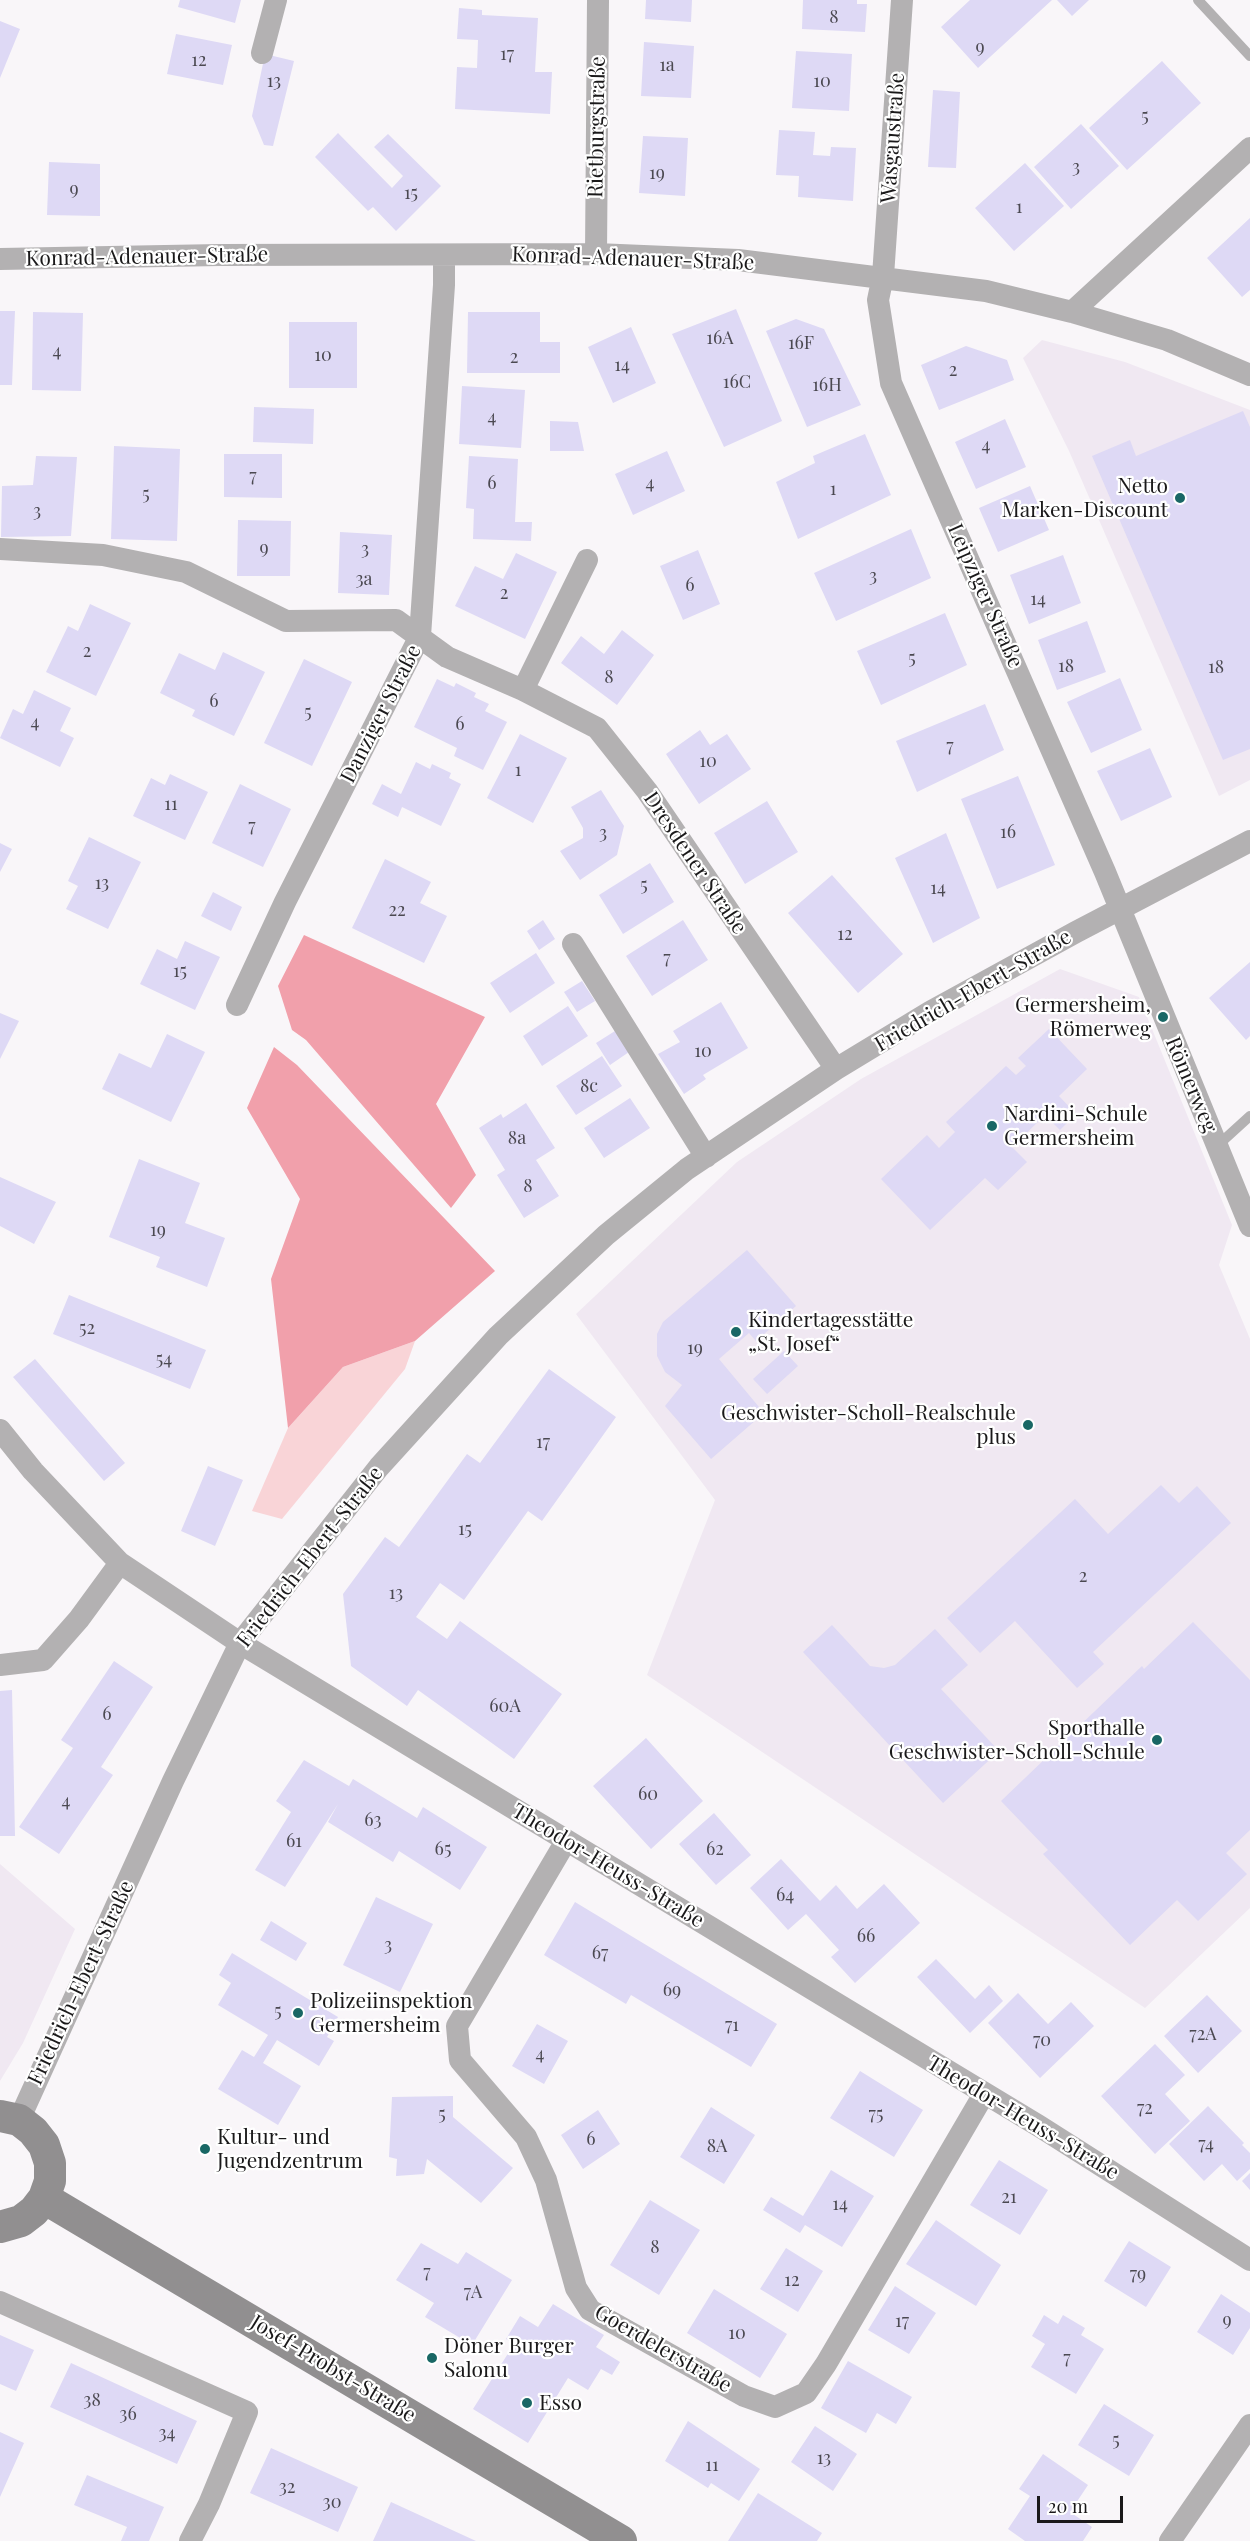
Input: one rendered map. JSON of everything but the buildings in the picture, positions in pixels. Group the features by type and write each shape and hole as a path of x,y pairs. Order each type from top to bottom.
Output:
{"main road":[{"path":"0,2227 21,2222 34,2211 44,2198 50,2181 50,2163 44,2145 33,2131 9,2118"},
{"name":"Josef-Probst-Straße","path":"44,2198 621,2541"}],"street":[{"path":"262,53 276,0"},
{"name":"Rietburgstraße","path":"596,254 598,0"},
{"name":"Wasgaustraße","path":"883,276 902,0"},
{"path":"1072,312 1250,148"},
{"name":"Konrad-Adenauer-Straße","path":"0,259 220,255 596,254 738,260 883,276 986,291 1072,312 1167,340 1250,375"},
{"name":"Danziger Straße","path":"237,1005 285,902 420,636 444,285 444,256"},
{"name":"Leipziger Straße","path":"883,276 878,300 891,383 1120,909"},
{"name":"Dresdener Straße","path":"0,549 103,555 186,572 286,621 396,620 447,657 523,690 597,728 647,792 836,1069"},
{"path":"523,690 587,560"},
{"name":"Friedrich-Ebert-Straße","path":"9,2118 240,1643 379,1467 498,1336 606,1236 687,1169 836,1069 930,1012 1250,841"},
{"name":"Römerweg","path":"1120,909 1250,1226"},
{"path":"573,944 706,1157"},
{"name":"Theodor-Heuss-Straße","path":"3,1439 120,1563 240,1643 1039,2126 1250,2260"},
{"path":"0,1665 43,1660 80,1619 120,1563"},
{"name":"Goerdelerstraße","path":"566,1841 457,2026 460,2060 526,2137 546,2180 576,2288 591,2310 754,2400 774,2408 806,2393 826,2364 984,2094"},
{"path":"0,2302 247,2412 209,2504 190,2541"},
{"path":"1170,2541 1250,2425"}],"lane":[{"path":"1198,0 1250,56"},
{"path":"1217,1146 1250,1116"}],"shaded area":[{"path":"1042,340 1125,362 1250,410 1250,780 1219,796 1069,451 1023,358"},
{"path":"304,935 485,1017 436,1104 476,1175 451,1208 306,1040 292,1030 278,986"},
{"name":"Geschwister-Scholl-Realschule plus","path":"1060,969 1139,997 1232,1225 1219,1265 1250,1339 1250,1908 1145,2008 647,1675 715,1500 576,1314 737,1162 861,1079"},
{"path":"274,1047 297,1065 495,1271 415,1341 343,1367 288,1428 271,1279 300,1199 247,1108"},
{"path":"415,1341 405,1369 282,1519 252,1511 288,1428 343,1367"},
{"path":"0,1864 75,1929 23,2043 0,2081"}],"place":[{"name":"Netto Marken-Discount","path":"1180,498"},
{"name":"Germersheim, Römerweg","path":"1163,1017"},
{"name":"Nardini-Schule Germersheim","path":"992,1126"},
{"name":"Kindertagesstätte „St. Josef“","path":"736,1332"},
{"name":"Geschwister-Scholl-Realschule plus","path":"1028,1425"},
{"name":"Sporthalle Geschwister-Scholl-Schule","path":"1157,1740"},
{"name":"Polizeiinspektion Germersheim","path":"298,2013"},
{"name":"Kultur- und Jugendzentrum","path":"205,2149"},
{"name":"Döner Burger Salonu","path":"432,2358"},
{"name":"Esso","path":"527,2403"}]}
